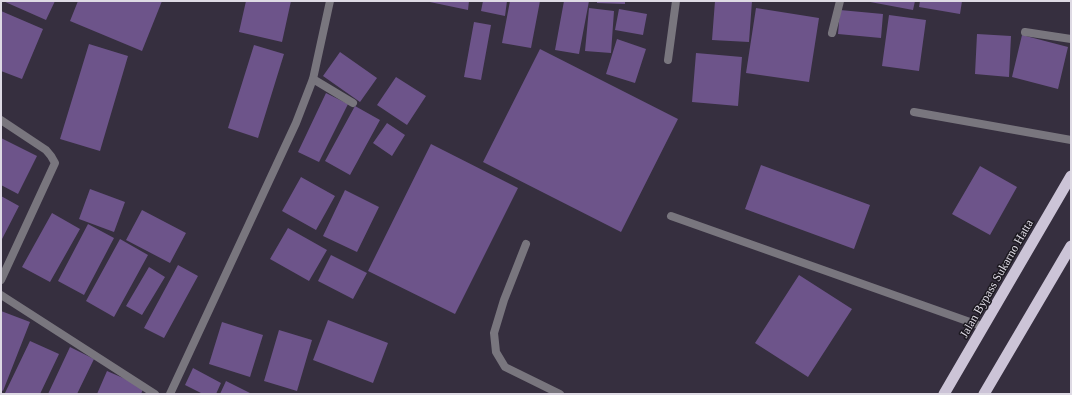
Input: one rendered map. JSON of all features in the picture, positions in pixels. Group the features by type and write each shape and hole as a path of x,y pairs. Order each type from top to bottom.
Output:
{"highway":[{"name":"Jalan Bypass Sukarno Hatta","path":"944,394 1071,176"},
{"path":"984,394 1071,246"}],"street":[{"path":"170,394 296,123 313,80 330,1"},
{"path":"668,60 676,1"},
{"path":"832,33 840,1"},
{"path":"1025,32 1071,39"},
{"path":"313,80 352,103"},
{"path":"914,112 1071,140"},
{"path":"1,120 46,150 55,163 1,280"},
{"path":"671,216 984,327"},
{"path":"526,244 504,300 494,333 496,352 505,367 560,394"},
{"path":"1,295 155,394"}],"building":[{"path":"3,1 55,1 46,20"},
{"path":"78,1 162,1 142,51 70,21"},
{"path":"246,1 291,1 282,42 239,32"},
{"path":"425,1 469,1 468,10"},
{"path":"483,1 507,1 505,16 481,11"},
{"path":"510,1 540,1 531,48 502,43"},
{"path":"564,1 589,1 579,54 555,50"},
{"path":"597,1 625,1 625,4 597,3"},
{"path":"715,1 752,1 749,42 712,40"},
{"path":"865,1 915,1 913,10"},
{"path":"920,1 962,1 960,14 919,7"},
{"path":"589,8 614,11 611,53 585,51"},
{"path":"756,8 819,18 809,82 746,73"},
{"path":"619,9 647,14 643,35 615,30"},
{"path":"840,10 883,14 881,38 838,34"},
{"path":"1,11 43,29 22,79 1,71"},
{"path":"889,15 926,20 919,71 882,66"},
{"path":"474,22 491,25 481,80 464,77"},
{"path":"977,34 1011,36 1009,77 975,74"},
{"path":"1022,35 1068,47 1058,89 1012,77"},
{"path":"617,39 646,49 635,83 606,74"},
{"path":"89,44 128,56 100,151 60,139"},
{"path":"254,45 284,54 258,138 228,128"},
{"path":"540,49 678,119 621,232 483,162"},
{"path":"340,52 377,78 360,102 323,76"},
{"path":"696,53 742,57 738,106 692,102"},
{"path":"396,77 426,96 407,125 377,105"},
{"path":"326,93 348,104 319,162 298,152"},
{"path":"355,106 380,120 350,175 325,161"},
{"path":"387,123 405,135 392,156 373,143"},
{"path":"1,138 37,156 18,194 1,185"},
{"path":"431,144 518,188 455,314 368,271"},
{"path":"761,165 870,205 854,249 745,209"},
{"path":"980,166 1017,187 990,235 952,214"},
{"path":"301,177 335,196 316,230 282,211"},
{"path":"90,189 125,202 114,232 79,219"},
{"path":"345,190 379,207 357,252 323,236"},
{"path":"1,196 19,206 1,241"},
{"path":"142,210 186,233 170,263 126,240"},
{"path":"52,213 80,229 50,282 22,267"},
{"path":"88,224 114,238 84,295 58,281"},
{"path":"288,228 327,250 309,281 270,259"},
{"path":"120,239 148,255 114,317 86,301"},
{"path":"331,255 367,273 353,299 318,281"},
{"path":"178,265 198,276 164,338 144,328"},
{"path":"149,267 165,277 142,315 126,306"},
{"path":"799,275 852,309 808,377 755,343"},
{"path":"1,311 30,322 3,391 1,390"},
{"path":"328,320 388,343 373,383 313,360"},
{"path":"222,322 263,335 250,377 209,364"},
{"path":"279,330 312,340 297,391 264,381"},
{"path":"30,341 59,354 40,394 7,394 5,393"},
{"path":"70,347 94,359 77,394 48,394"},
{"path":"193,368 221,383 216,394 203,394 185,385"},
{"path":"107,371 144,387 141,394 97,394"},
{"path":"226,381 250,393 250,394 220,394"}]}
